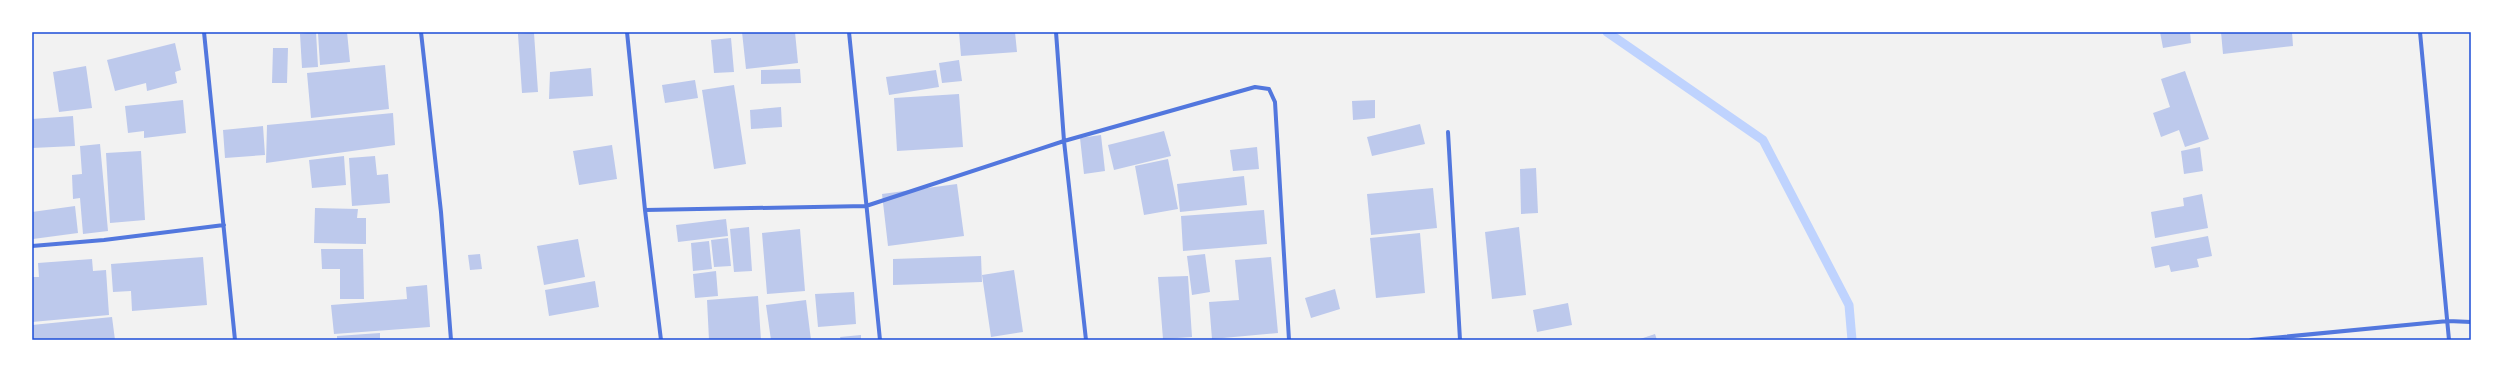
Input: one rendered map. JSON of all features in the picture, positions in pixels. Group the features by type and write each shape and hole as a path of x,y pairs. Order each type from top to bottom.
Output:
{"street":[{"path":"204,32 235,340"},
{"path":"421,32 441,212 450,340"},
{"path":"627,32 645,210 661,340"},
{"path":"849,32 880,340"},
{"path":"1056,32 1064,141 1086,340"},
{"path":"2420,32 2449,340"},
{"path":"645,210 866,206 1064,141 1255,88 1268,89 1275,102 1289,340"},
{"path":"1448,132 1460,340"},
{"path":"32,246 104,240 224,225"},
{"path":"2251,340 2448,321 2471,322"}],"building":[{"path":"316,32 318,67 302,68 300,34"},
{"path":"347,32 350,62 320,65 318,33"},
{"path":"742,32 795,32 798,63 746,69"},
{"path":"959,32 1015,32 1017,52 961,56"},
{"path":"2160,32 2190,32 2191,43 2163,48"},
{"path":"2221,32 2292,32 2293,46 2223,54"},
{"path":"534,33 538,92 522,93 518,34"},
{"path":"731,38 734,72 714,73 711,40"},
{"path":"175,43 181,70 175,72 177,83 147,91 146,83 115,91 107,60"},
{"path":"273,48 288,48 287,83 272,83"},
{"path":"959,60 962,81 942,83 939,63"},
{"path":"385,65 389,109 311,118 307,73"},
{"path":"86,66 92,108 59,112 53,72"},
{"path":"591,68 593,96 549,99 550,72"},
{"path":"800,69 801,83 761,84 761,70"},
{"path":"936,70 939,87 889,95 886,77"},
{"path":"2185,71 2209,139 2185,147 2179,130 2161,137 2153,113 2170,107 2161,79"},
{"path":"695,80 698,98 665,103 662,85"},
{"path":"734,85 746,164 714,169 702,90"},
{"path":"959,94 963,147 897,151 894,98"},
{"path":"183,100 186,133 144,138 144,131 128,133 125,106"},
{"path":"1375,100 1375,118 1353,120 1352,101"},
{"path":"781,107 782,127 751,129 750,110"},
{"path":"393,113 395,145 266,163 267,125"},
{"path":"73,116 75,146 32,148 32,119"},
{"path":"1420,124 1425,144 1372,156 1367,137"},
{"path":"263,126 265,155 225,158 223,130"},
{"path":"1164,131 1171,156 1114,170 1108,145"},
{"path":"1101,135 1105,171 1084,174 1080,138"},
{"path":"100,144 108,231 83,234 80,198 73,199 72,175 82,174 80,146"},
{"path":"612,145 617,179 579,185 573,151"},
{"path":"1257,147 1259,169 1233,171 1230,150"},
{"path":"2200,147 2203,171 2184,174 2181,151"},
{"path":"141,151 145,220 110,223 106,153"},
{"path":"344,156 346,185 312,188 309,160"},
{"path":"375,156 377,175 388,174 390,203 352,206 349,158"},
{"path":"1168,159 1178,209 1144,215 1135,166"},
{"path":"1536,168 1538,213 1521,214 1520,169"},
{"path":"1244,176 1247,205 1180,212 1177,184"},
{"path":"957,184 964,236 888,246 882,194"},
{"path":"1433,188 1437,228 1371,235 1367,194"},
{"path":"2202,194 2208,228 2155,238 2151,212 2184,206 2183,198"},
{"path":"75,206 78,233 33,239 32,212"},
{"path":"315,208 358,209 357,218 366,218 366,244 314,243"},
{"path":"1264,210 1267,244 1183,251 1181,216"},
{"path":"726,219 728,236 678,242 676,225"},
{"path":"749,227 752,271 734,272 730,229"},
{"path":"1519,227 1526,295 1492,299 1485,232"},
{"path":"800,229 805,291 767,294 762,233"},
{"path":"1420,233 1425,293 1376,298 1370,238"},
{"path":"2208,236 2212,256 2197,259 2199,267 2171,272 2169,265 2155,268 2151,247"},
{"path":"728,238 731,266 714,267 711,240"},
{"path":"578,239 585,277 544,285 537,246"},
{"path":"709,241 712,269 693,271 691,243"},
{"path":"321,249 363,249 364,299 340,299 340,269 322,269"},
{"path":"480,254 482,269 470,270 468,255"},
{"path":"1205,254 1210,292 1192,295 1187,256"},
{"path":"981,256 982,282 893,285 893,259"},
{"path":"203,257 207,305 132,311 131,291 113,292 111,264"},
{"path":"1271,257 1278,333 1212,339 1209,302 1239,300 1235,260"},
{"path":"92,259 93,271 106,270 109,315 32,322 32,277 39,277 38,263"},
{"path":"1014,270 1023,332 991,337 982,275"},
{"path":"716,271 718,296 695,298 693,274"},
{"path":"1188,276 1192,337 1163,339 1158,277"},
{"path":"595,281 599,307 549,316 545,290"},
{"path":"427,285 430,327 334,334 331,305 407,299 406,287"},
{"path":"1335,289 1340,309 1311,318 1305,298"},
{"path":"854,292 856,324 818,327 815,294"},
{"path":"758,296 761,340 709,340 707,300"},
{"path":"806,300 811,340 771,340 766,305"},
{"path":"1568,303 1572,325 1537,332 1533,310"},
{"path":"112,317 115,340 32,340 32,325"},
{"path":"380,333 380,340 337,340 337,336"},
{"path":"1655,334 1657,340 1637,340"},
{"path":"861,335 861,340 841,340 840,337"}],"waterway":[{"path":"1607,32 1763,140 1849,305 1852,340"}]}
